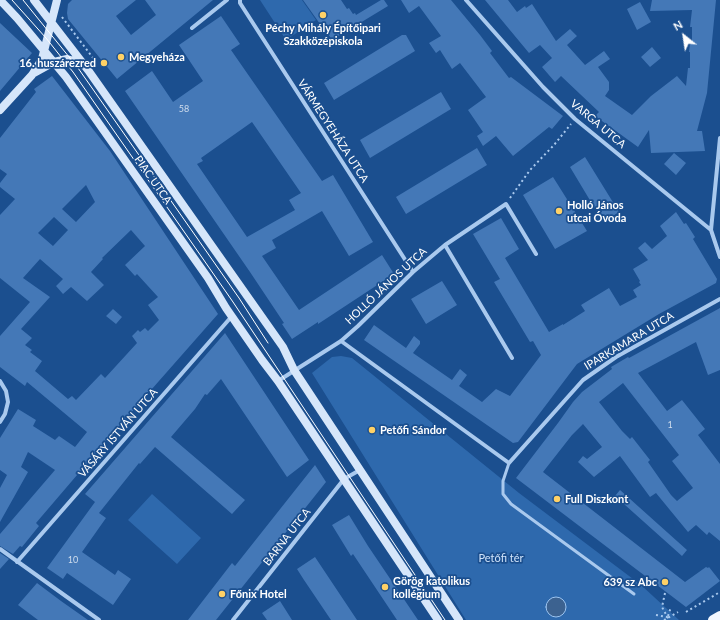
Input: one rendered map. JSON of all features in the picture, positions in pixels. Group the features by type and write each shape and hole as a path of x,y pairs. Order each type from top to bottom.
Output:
{"main road":[{"path":"713,620 720,616"}],"street":[{"name":"PIAC UTCA","path":"0,0 66,77 208,278 232,316 278,381"},
{"name":"PIAC UTCA","path":"34,0 84,64 283,346 294,370"},
{"path":"0,110 32,75 42,59 57,0"},
{"path":"192,28 227,0"},
{"name":"VARGA UTCA","path":"466,0 544,87 575,119 711,230"},
{"name":"VÁRMEGYEHÁZA UTCA","path":"240,2 412,272"},
{"path":"32,75 54,62 67,59 84,64"},
{"path":"720,138 711,230 720,256"},
{"path":"506,204 536,254"},
{"name":"HOLLÓ JÁNOS UTCA","path":"278,381 341,341 412,272 445,245 506,204"},
{"path":"445,245 512,358"},
{"name":"IPARKAMARA UTCA","path":"509,463 582,380 616,357 720,299"},
{"name":"VÁSÁRY ISTVÁN UTCA","path":"17,562 232,316"},
{"path":"341,341 509,463"},
{"path":"294,370 459,620"},
{"path":"278,381 438,620"},
{"path":"0,382 6,391 8,402 5,414 0,422"},
{"name":"BARNA UTCA","path":"233,620 344,479 360,470"},
{"path":"0,548 17,562 99,620"}],"lane":[{"path":"509,463 502,481 503,494 511,504 634,594"}],"path":[{"path":"62,17 93,58"},
{"path":"506,204 530,170 554,145 575,119"},
{"path":"686,612 720,592"},
{"path":"665,593 662,607 669,619"},
{"path":"669,619 671,607"},
{"path":"664,620 669,619 678,612"},
{"path":"656,615 669,619"}],"green space":[{"path":"260,0 302,0 316,20 286,40"},
{"name":"Petőfi tér","path":"341,356 352,358 519,493 641,585 679,620 466,620 312,373 332,357"},
{"path":"152,494 201,538 177,564 128,520"}],"shaded area":[{"path":"552,597 560,597 566,603 566,611 560,617 552,617 546,611 546,603"}],"building":[{"name":"Megyeháza","path":"72,0 136,0 116,16 131,35 156,15 145,0 213,0 117,79 68,19 68,4"},
{"path":"303,0 341,0 347,9 349,8 353,14 355,13 356,15 381,0 384,0 388,6 332,40"},
{"path":"401,0 451,0 492,51 490,53 509,78 511,77 563,116 552,129 549,127 513,156 496,136 483,146 477,136 483,132 468,110 486,97 460,63 452,69 440,50 436,53 429,43 441,36 419,6 409,13"},
{"path":"485,0 508,0 517,12 525,6 526,8 532,4 556,41 570,29 577,36 567,45 585,65 604,51 610,59 598,67 609,82 609,90 605,96 632,115 651,96 677,76 686,86 688,68 690,68 689,52 690,44 692,44 692,27 690,27 692,10 650,11 652,0 716,0 707,93 697,131 702,131 705,151 651,153 649,130 638,147 595,116 599,112 561,76 555,82 542,67 552,58 540,45 529,53"},
{"path":"640,2 651,22 637,30 627,9"},
{"path":"221,16 240,44 231,50 322,181 333,175 373,242 349,256 322,211 272,240 276,248 262,256 299,310 382,255 394,274 318,324 318,322 292,339 282,324 284,323 250,272 125,91 152,71 173,102 203,81 179,45","holes":["252,122 301,193 289,200 295,210 247,237 197,164 203,161 201,158"]},
{"path":"0,23 32,53 0,91"},
{"path":"402,35 406,35 415,51 334,100 324,83"},
{"path":"652,47 661,58 650,67 641,57"},
{"path":"52,76 110,151 218,314 36,523 39,526 22,547 20,546 13,554 0,546 0,534 55,470 28,452 21,467 28,472 0,522 0,488 7,475 0,470 0,438 18,409 36,420 33,426 55,440 59,436 75,447 87,432 27,382 25,386 0,367 0,336 30,302 0,278 0,215 15,199 0,187 0,183 7,174 0,169 0,138 36,92 34,89","holes":["86,185 95,202 76,222 62,209","54,217 68,230 53,246 38,233","131,230 145,246 125,265 135,276 137,274 158,297 148,305 159,320 148,331 145,328 140,332 138,330 132,336 137,343 105,378 101,374 76,400 72,396 68,399 35,371 42,361 30,352 32,350 25,345 32,338 21,329 50,297 23,278 40,259 63,279 56,286 63,294 71,287 87,301 104,285 91,272 103,259 102,258"]},
{"path":"441,92 451,109 370,158 360,140"},
{"path":"477,148 487,165 406,214 396,197"},
{"path":"674,153 686,163 676,175 664,164"},
{"path":"585,157 619,212 603,222 570,167"},
{"path":"553,177 587,231 555,249 523,195"},
{"path":"676,212 684,224 686,223 695,237 693,239 717,279 716,283 659,314 577,364 518,442 513,443 364,340 374,325 406,348 414,336 420,341 420,344 413,353 452,380 460,369 467,375 459,386 482,402 496,389 510,396 541,355 533,341 530,342 494,282 500,279 473,234 501,218 519,249 505,258 549,332 585,311 581,305 609,288 620,306 637,297 633,290 641,285 633,269 648,260 638,248 645,242 652,249 667,236 660,226"},
{"path":"442,281 457,305 426,324 411,299"},
{"path":"720,308 720,370 708,375 696,342 638,373 667,411 682,400 705,429 698,435 720,464 720,541 709,532 707,535 696,525 688,532 656,493 650,497 620,456 594,477 578,462 583,456 587,459 602,447 583,424 572,435 543,472 685,582 706,567 709,567 720,581 686,607 516,478 582,392 612,369 611,367 628,357 629,358","holes":["623,383 679,455 672,461 693,488 677,501 671,495 648,462 650,460 632,437 630,439 622,431 599,402"]},
{"path":"113,309 122,317 116,324 106,316"},
{"path":"225,333 309,460 287,477 221,379 207,395 205,394 195,409 171,437 245,500 232,514 155,447 140,464 139,463 99,513 106,518 82,552 115,575 118,570 131,579 113,605 67,573 63,579 47,568 95,502 85,494"},
{"path":"315,465 326,482 216,620 188,620 232,563 235,566"},
{"path":"620,490 687,550 682,556 615,496"},
{"name":"Görög katolikus kollégium","path":"349,515 418,620 397,620 353,554 351,556 332,525"},
{"path":"0,553 9,559 0,569"},
{"path":"315,557 357,620 331,620 304,580 297,569"},
{"path":"37,583 88,620 38,620 18,605"},
{"path":"280,601 292,620 267,620 262,613"}],"tram line":[{"path":"12,0 46,38 73,72 233,302 445,620"},
{"path":"23,0 78,68 239,298 268,343"}],"place":[{"name":"Péchy Mihály Építőipari Szakközépiskola","path":"323,15"},
{"name":"Megyeháza","path":"121,57"},
{"name":"16. huszárezred","path":"104,63"},
{"name":"Holló János utcai Óvoda","path":"559,211"},
{"name":"Petőfi Sándor","path":"372,430"},
{"name":"Full Diszkont","path":"557,499"},
{"name":"639 sz Abc","path":"665,582"},
{"name":"Görög katolikus kollégium","path":"385,587"},
{"name":"Főnix Hotel","path":"222,594"}]}
